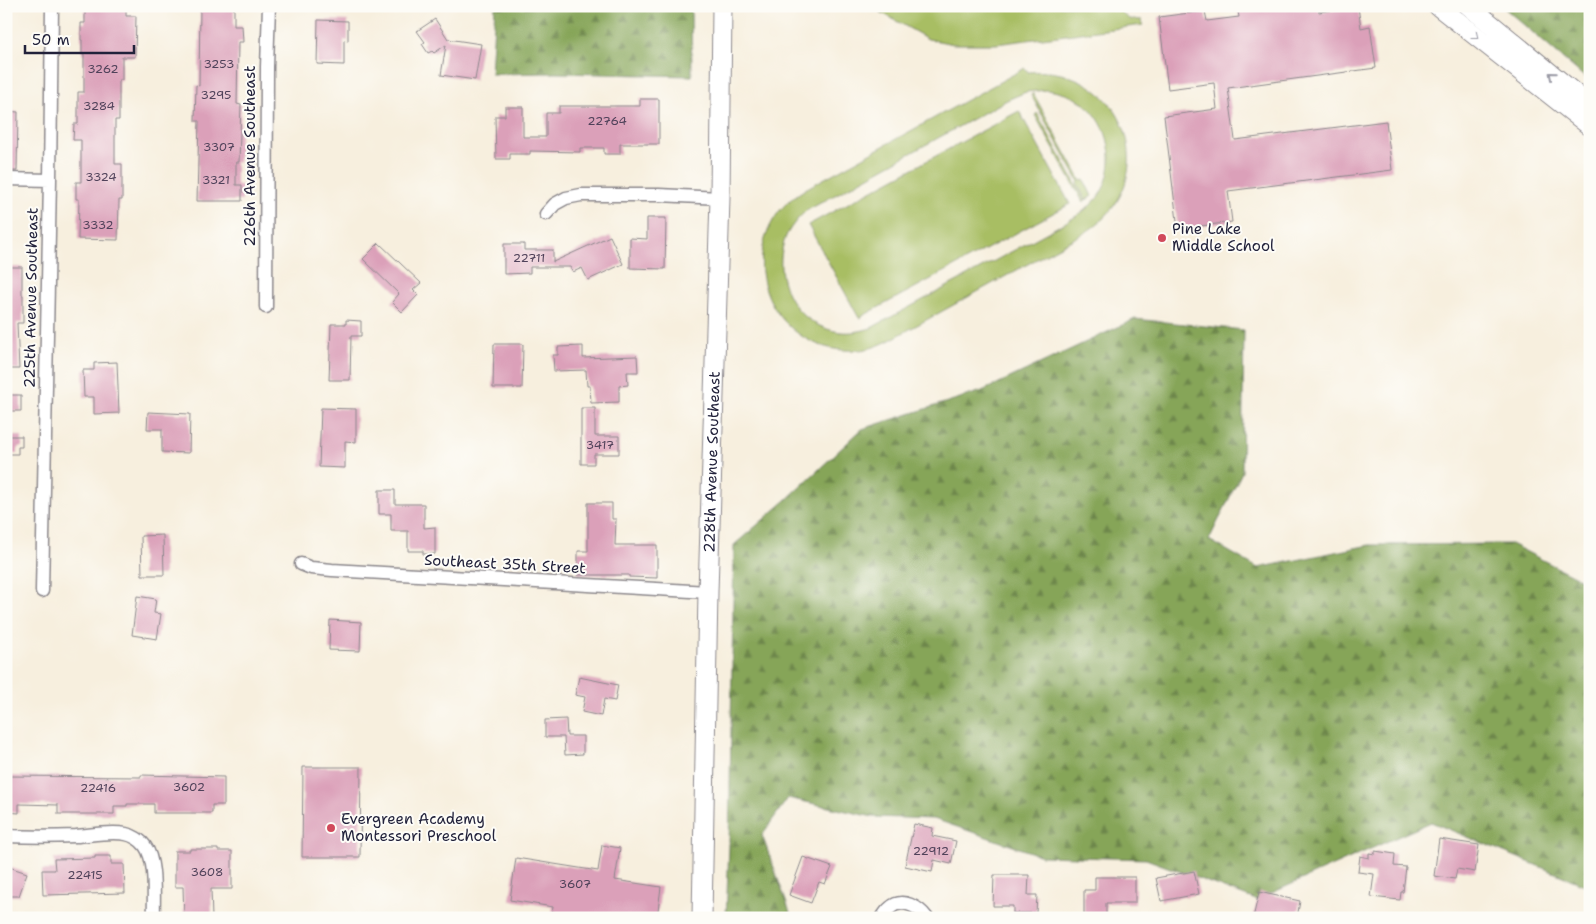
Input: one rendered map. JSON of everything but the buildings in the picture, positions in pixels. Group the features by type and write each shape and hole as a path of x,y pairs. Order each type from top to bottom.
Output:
{"main road":[{"name":"228th Avenue Southeast","path":"702,918 708,592 720,198 722,6"},
{"path":"1438,6 1590,126"},
{"path":"1469,6 1590,106"}],"street":[{"name":"225th Avenue Southeast","path":"42,591 52,6"},
{"name":"226th Avenue Southeast","path":"266,307 266,66 269,6"},
{"path":"6,179 50,180"},
{"path":"546,214 555,204 566,198 581,194 720,198"},
{"name":"Southeast 35th Street","path":"301,564 312,568 332,570 708,592"},
{"path":"6,836 46,838 111,833 126,834 134,837 145,845 150,858 153,880 154,918"},
{"path":"882,918 891,907 898,904 907,904 916,907 927,918"}],"green space":[{"path":"495,6 691,6 692,76 556,73 491,74"},
{"path":"870,6 1114,6 1129,19 1142,20 1143,25 996,44 954,44 928,39"},
{"path":"1502,6 1590,6 1590,82"},
{"path":"1025,68 1028,72 1062,74 1090,86 1111,105 1124,129 1129,156 1125,184 1111,210 1086,232 890,340 861,350 831,348 808,340 788,325 774,307 764,285 762,261 766,237 781,209 807,188","holes":["1047,90 1075,98 1089,108 1097,117 1107,139 1110,151 1108,175 1098,197 1088,208 1068,221 871,328 856,332 841,332 825,328 810,320 799,310 790,297 784,282 781,266 782,250 787,234 806,211 1007,100 1026,92"]},
{"path":"1033,93 1081,181 1084,180 1092,196 1086,200 1077,184 1079,182 1031,95"},
{"path":"1019,111 1070,204 859,318 808,225"},
{"path":"1037,113 1085,201 1083,202 1035,115"},
{"path":"1135,319 1244,330 1242,472 1209,540 1258,568 1369,545 1511,544 1590,584 1590,889 1587,886 1431,822 1256,900 1146,859 1042,856 934,819 873,817 788,798 762,835 792,918 726,918 734,545 785,501 862,429 982,391"}],"place":[{"name":"Pine Lake Middle School","path":"1162,238"},
{"name":"Evergreen Academy Montessori Preschool","path":"331,828"}]}
